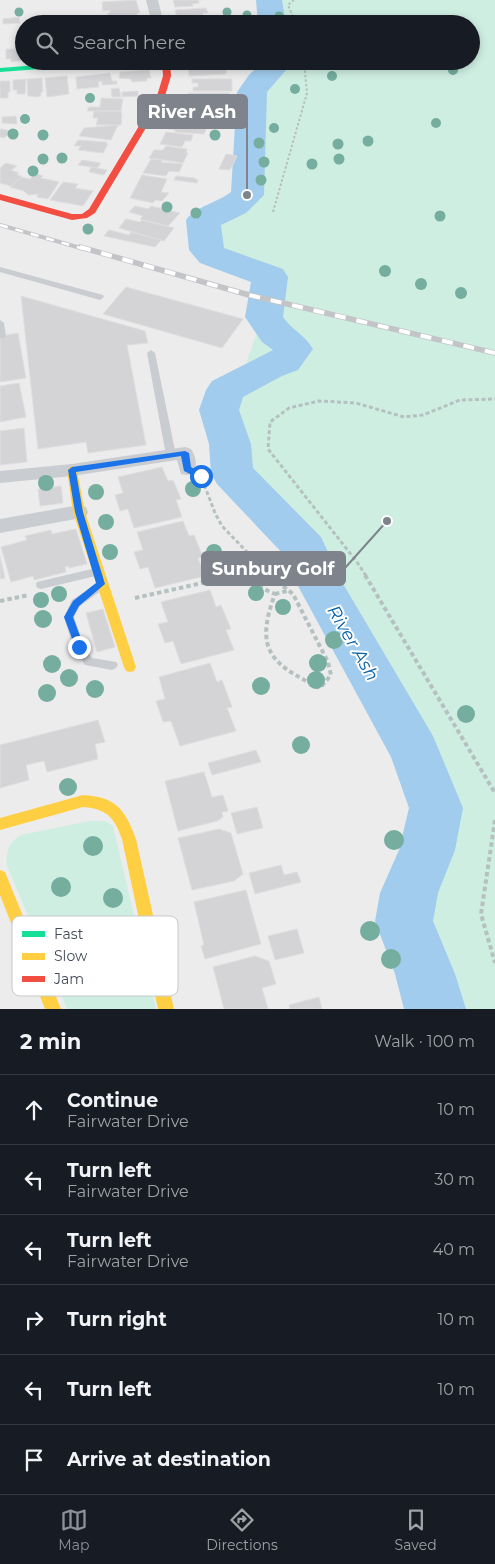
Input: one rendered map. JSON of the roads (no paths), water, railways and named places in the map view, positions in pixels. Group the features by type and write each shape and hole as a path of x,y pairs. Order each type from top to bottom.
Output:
{"street":[{"path":"152,0 156,15"},
{"path":"0,70 15,69"},
{"path":"0,197 72,217 84,216 92,211 161,96 167,76 167,70"},
{"path":"0,477 72,470 185,453 187,469"},
{"path":"72,470 79,512 97,572 130,667"},
{"path":"0,526 79,512"},
{"path":"0,824 83,801 99,802 114,810 123,822 129,839 146,916"},
{"path":"0,877 16,916"},
{"path":"48,996 53,1009"},
{"path":"163,996 166,1009"}],"lane":[{"path":"0,269 100,297"},
{"path":"0,323 2,336"},
{"path":"151,353 171,455"},
{"path":"41,586 97,572"},
{"path":"101,584 76,603 69,617 79,647 89,662 112,665"}],"waterway":[{"name":"River Ash","path":"269,0 271,15"},
{"name":"River Ash","path":"271,70 259,81 252,92 247,195 234,206 203,220 207,250 212,256 270,277 264,317 275,334 289,343 294,349 284,361 268,367 226,390 219,410 230,444 232,473 305,549 321,586 415,752 436,808 427,850 409,893 404,921 425,974 435,1009"}],"railway":[{"path":"0,225 84,249"},
{"path":"80,247 249,295 495,353"}],"place":[{"name":"River Ash","path":"247,195"},
{"name":"Sunbury Golf","path":"387,521"}]}
